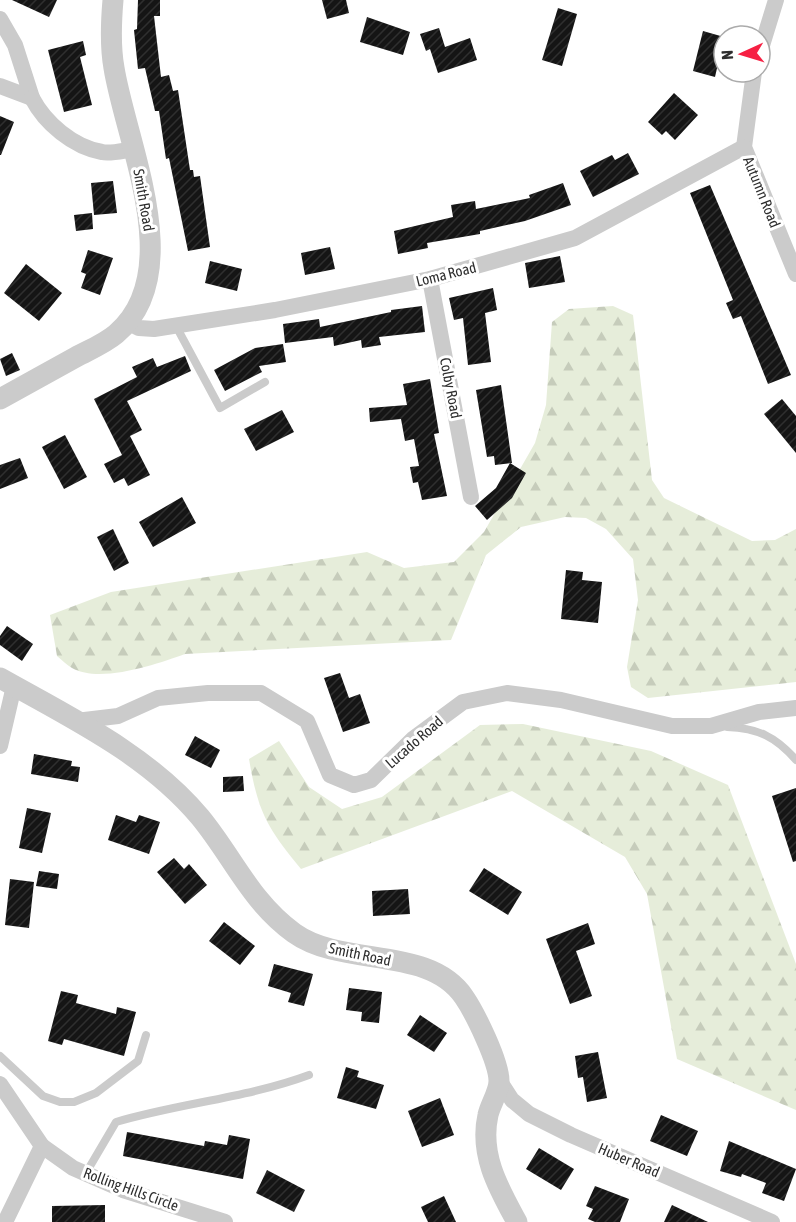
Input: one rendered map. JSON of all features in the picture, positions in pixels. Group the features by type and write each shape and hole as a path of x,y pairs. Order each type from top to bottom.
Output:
{"street":[{"name":"Smith Road","path":"0,399 116,334 141,296 148,273 151,240 135,149 114,69 111,38 113,0"},
{"path":"769,24 776,0"},
{"path":"0,19 15,45 32,98 40,114 66,137 102,152 135,149"},
{"name":"Autumn Road","path":"752,84 744,147 796,274"},
{"path":"0,86 32,98"},
{"name":"Loma Road","path":"126,322 139,328 154,329 275,310 430,279 575,238 744,147"},
{"name":"Colby Road","path":"430,279 471,497"},
{"name":"Smith Road","path":"7,682 146,763 200,817 258,901 295,934 331,950 415,965 444,976 463,995 475,1016 499,1080"},
{"path":"0,746 7,682"},
{"name":"Lucado Road","path":"76,721 118,716 158,698 208,693 261,693 307,721 330,775 354,786 371,780 413,740 463,702 507,693 561,700 672,726 711,726 759,712 796,708"},
{"path":"499,1080 487,1118 487,1148 492,1178 517,1222"},
{"name":"Huber Road","path":"499,1080 512,1100 529,1114 571,1135 772,1222"},
{"path":"0,1084 42,1146 5,1222"},
{"name":"Rolling Hills Circle","path":"42,1146 73,1168 123,1190 225,1222"}],"lane":[{"path":"176,326 220,408 265,382"},
{"path":"711,726 765,733 781,743 796,760"},
{"path":"0,1056 43,1096 60,1102 74,1102 96,1093 138,1061 146,1035"},
{"path":"86,1173 116,1122 153,1111 283,1085 309,1075"}],"green space":[{"path":"613,306 633,315 652,480 664,498 752,541 775,540 796,529 796,682 648,698 631,687 627,667 638,600 633,559 606,529 586,518 565,517 521,527 486,555 451,640 185,654 128,671 98,674 72,668 57,656 50,615 111,592 367,552 404,568 454,562 484,532 535,443 546,405 552,322 569,309"},
{"path":"523,724 651,751 728,785 796,964 796,1110 677,1059 647,894 625,857 512,791 301,869 266,819 256,793 249,759 279,741 309,787 342,809 382,797 480,725"}],"building":[{"path":"12,0 57,0 49,17"},
{"path":"138,0 160,0 160,16 154,16 161,77 169,75 173,91 178,90 190,170 193,170 194,177 200,176 210,247 188,251 169,158 166,159 159,111 155,111 145,68 138,69 134,30 137,29"},
{"path":"322,0 346,0 349,13 327,19"},
{"path":"558,8 577,14 562,66 542,60"},
{"path":"367,17 410,32 403,55 360,42"},
{"path":"439,28 445,47 470,38 477,60 438,73 430,49 426,51 420,34"},
{"path":"703,31 712,34 712,76 693,71"},
{"path":"83,41 86,55 80,57 92,105 64,112 48,50"},
{"path":"674,93 698,115 675,140 666,131 662,135 648,122"},
{"path":"0,116 14,122 1,155 0,155"},
{"path":"628,153 639,174 593,197 580,171 612,155 615,160"},
{"path":"113,181 117,213 94,215 91,183"},
{"path":"563,183 571,205 525,221 480,231 480,234 427,243 428,248 398,254 394,231 453,217 451,205 475,201 476,209 530,198 529,195"},
{"path":"710,185 791,375 768,384 741,316 733,319 726,303 733,300 690,193"},
{"path":"92,213 93,229 76,231 74,215"},
{"path":"330,247 335,269 305,275 301,253"},
{"path":"88,250 113,258 100,295 81,288 86,274 81,272"},
{"path":"560,256 565,282 529,288 525,263"},
{"path":"210,261 242,269 237,291 205,283"},
{"path":"26,264 62,293 39,321 4,293"},
{"path":"493,288 497,310 485,313 491,362 468,365 463,318 454,320 449,298"},
{"path":"422,306 425,332 379,337 381,345 362,348 361,340 334,346 333,337 285,343 283,324 319,319 320,327 391,312 391,310"},
{"path":"283,344 286,362 259,366 262,372 225,391 214,370 255,348"},
{"path":"12,353 20,370 6,376 0,359"},
{"path":"185,356 191,371 127,401 142,430 130,436 150,475 128,486 124,478 114,483 104,464 122,455 94,399 137,377 132,367 153,358 157,367"},
{"path":"430,379 439,433 434,434 447,496 422,500 418,482 413,483 410,467 419,466 414,439 405,441 401,419 370,422 369,408 407,405 403,384"},
{"path":"501,385 512,463 495,465 494,456 487,457 476,390"},
{"path":"782,399 796,416 796,453 764,414"},
{"path":"282,410 294,432 256,451 244,429"},
{"path":"65,435 87,477 64,489 42,447"},
{"path":"20,458 28,478 0,489 0,465"},
{"path":"510,463 526,473 512,498 487,520 475,506 496,488"},
{"path":"182,497 196,523 153,547 139,522"},
{"path":"113,529 129,563 114,571 97,537"},
{"path":"566,570 583,572 582,580 602,582 598,623 561,619"},
{"path":"7,626 33,644 22,661 0,645 0,636"},
{"path":"340,673 349,698 360,694 370,723 343,732 324,678"},
{"path":"195,736 220,750 211,768 185,755"},
{"path":"34,754 72,761 71,766 80,767 78,782 31,774"},
{"path":"243,776 244,791 223,792 223,777"},
{"path":"796,788 796,861 793,862 772,796"},
{"path":"27,808 51,813 42,853 19,848"},
{"path":"116,815 136,822 139,815 160,822 149,854 108,840"},
{"path":"174,858 184,869 189,864 207,885 185,904 157,872"},
{"path":"484,868 522,892 508,915 469,891"},
{"path":"39,871 59,874 57,889 36,886"},
{"path":"10,879 34,882 29,928 5,925"},
{"path":"408,889 410,914 373,916 372,891"},
{"path":"224,922 255,946 240,965 209,941"},
{"path":"588,923 595,944 576,951 592,996 570,1004 546,939"},
{"path":"274,964 313,974 304,1006 288,1002 291,993 268,986"},
{"path":"349,988 382,992 379,1023 361,1021 362,1012 346,1010"},
{"path":"61,991 78,995 76,1003 116,1014 117,1007 136,1012 124,1056 64,1039 62,1045 48,1041"},
{"path":"420,1015 447,1033 434,1052 407,1035"},
{"path":"598,1052 607,1098 587,1102 583,1077 578,1078 575,1056"},
{"path":"346,1067 359,1071 357,1077 384,1085 376,1109 337,1098"},
{"path":"440,1098 454,1135 422,1147 408,1111"},
{"path":"661,1115 698,1131 687,1156 650,1141"},
{"path":"127,1132 204,1146 205,1141 227,1145 229,1135 250,1139 243,1179 123,1156"},
{"path":"729,1141 796,1169 784,1201 762,1193 766,1183 742,1174 741,1177 720,1171"},
{"path":"539,1148 574,1169 561,1190 526,1169"},
{"path":"267,1170 305,1190 294,1212 256,1193"},
{"path":"595,1186 629,1199 620,1222 595,1222 588,1219 593,1209 586,1206"},
{"path":"444,1196 456,1222 428,1222 421,1207"},
{"path":"105,1205 105,1222 52,1222 52,1206"},
{"path":"672,1205 708,1222 664,1222"}]}
